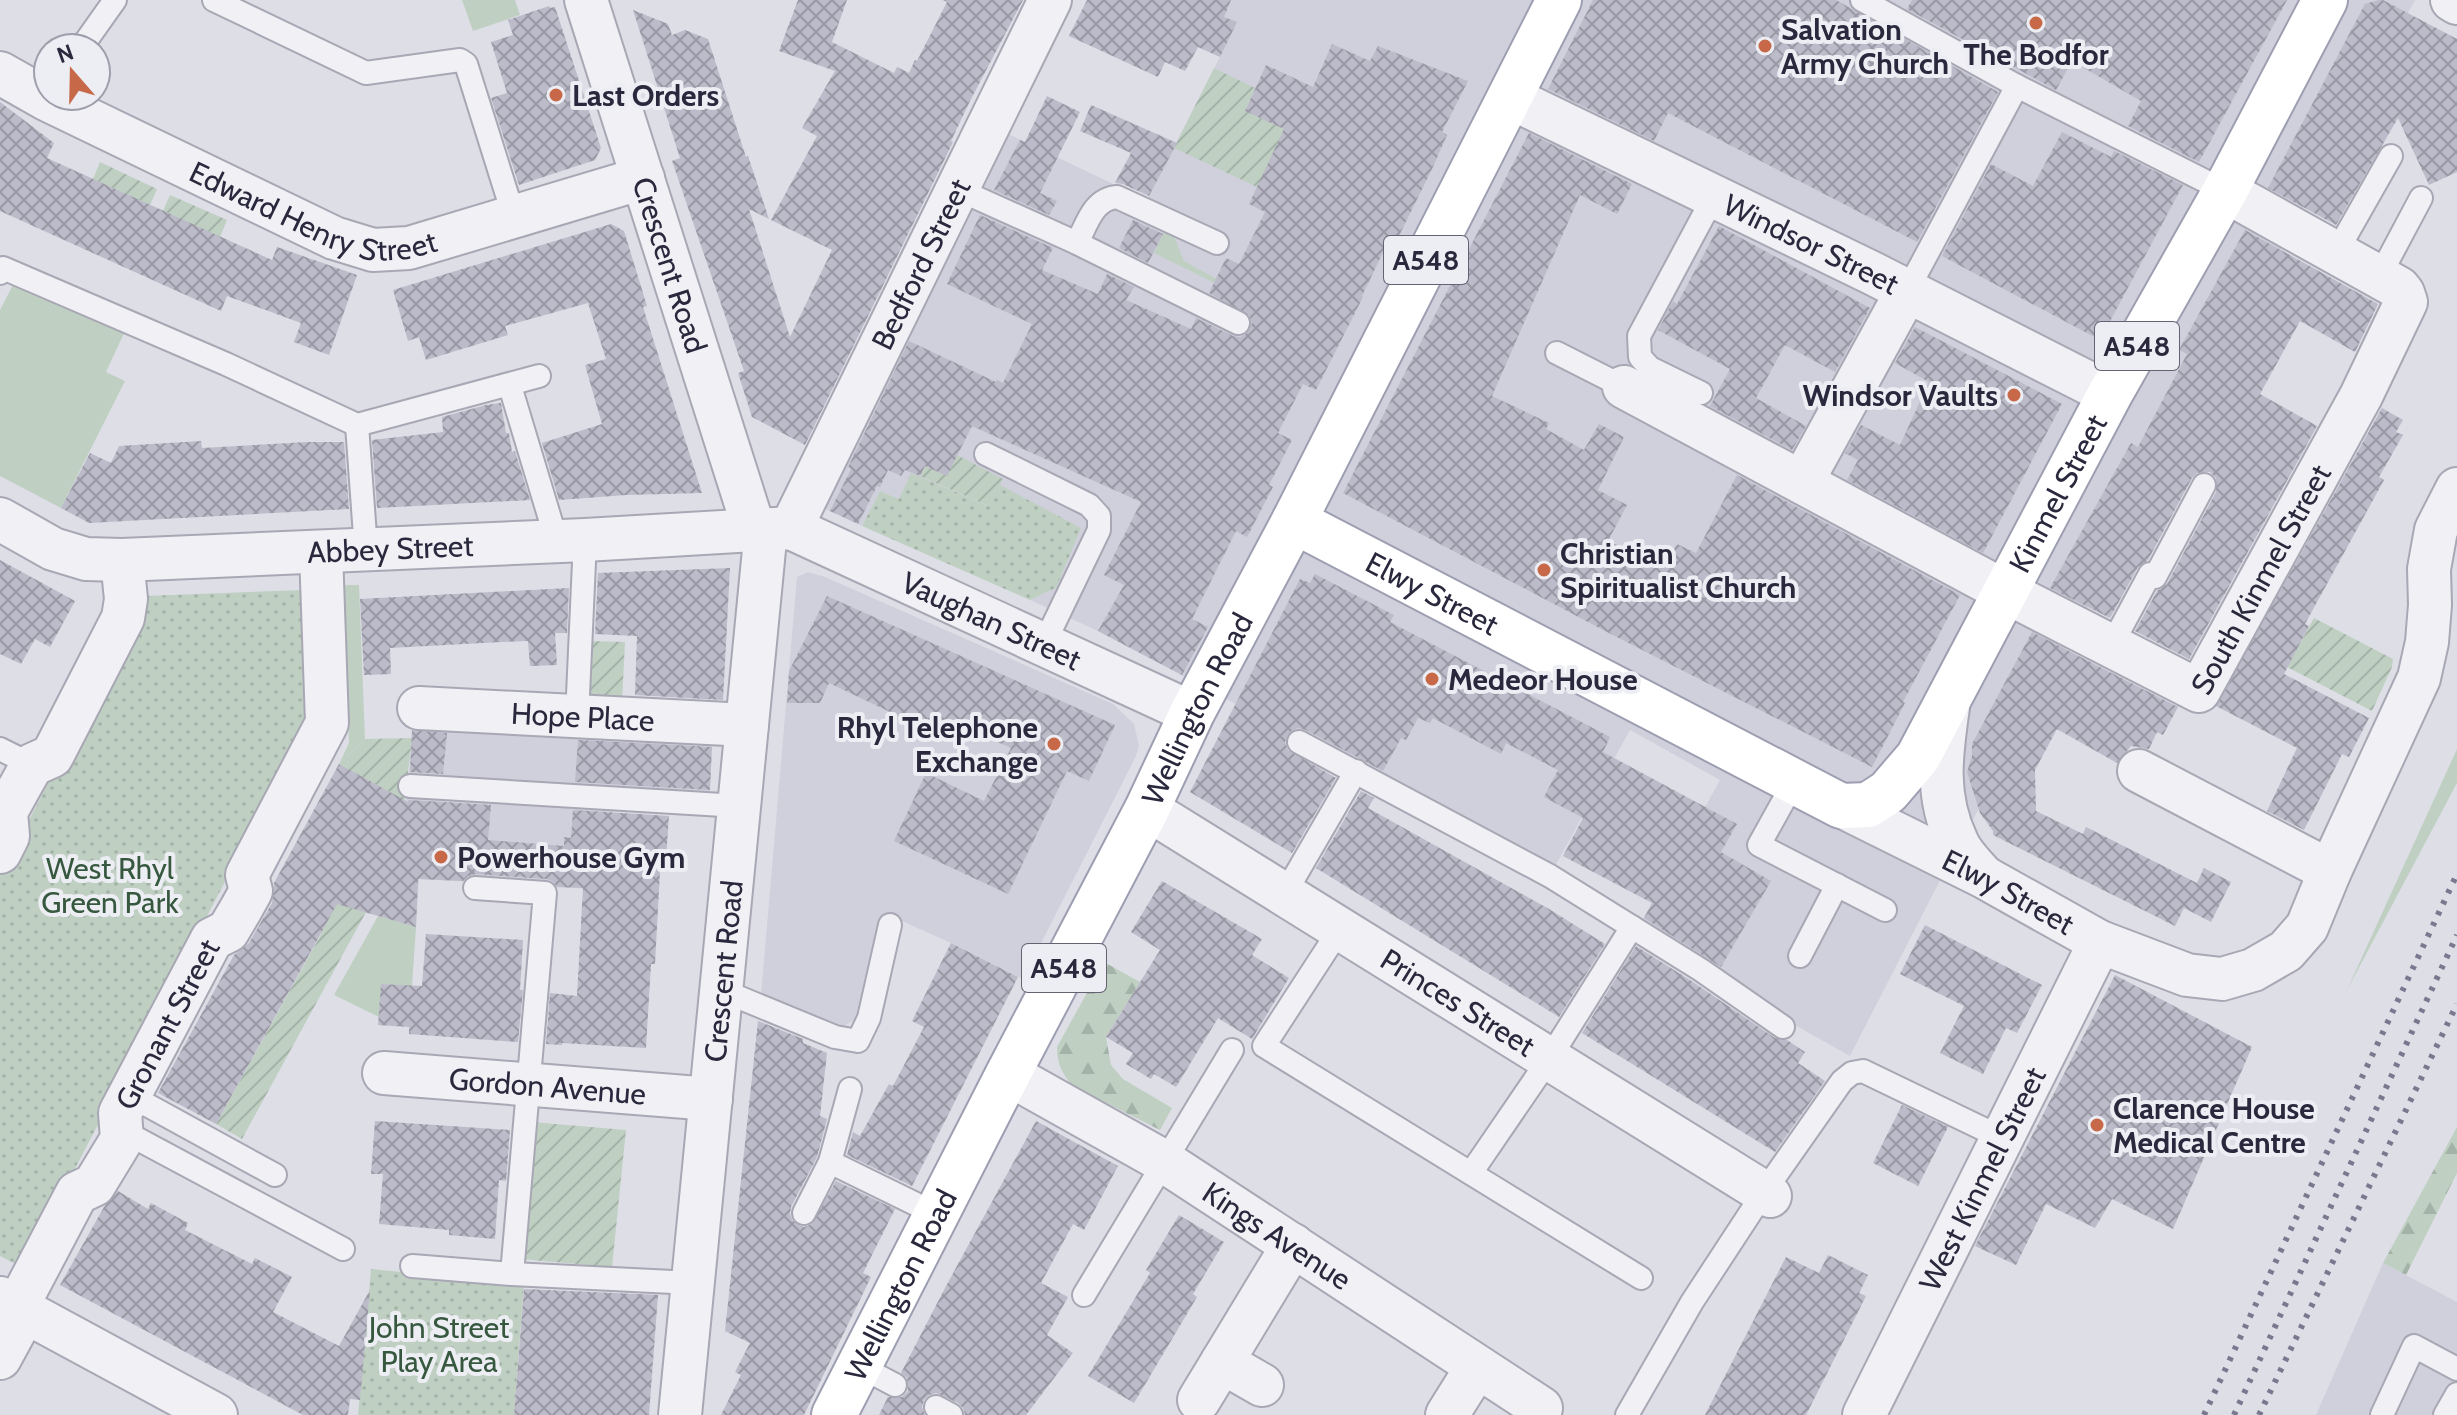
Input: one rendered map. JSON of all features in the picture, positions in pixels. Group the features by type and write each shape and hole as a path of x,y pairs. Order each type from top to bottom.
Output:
{"main road":[{"name":"Wellington Road","path":"834,1415 877,1376 936,1214 1147,809 1192,713 1294,521 1559,0"},
{"name":"Kinmel Street","path":"1841,806 1868,805 1888,792 1918,757 2110,394 2225,191 2325,0"},
{"name":"Elwy Street","path":"1294,521 1841,806"}],"street":[{"name":"Crescent Road","path":"586,0 643,178 770,529 747,725 680,1415"},
{"name":"Bedford Street","path":"770,529 957,189 1050,0"},
{"name":"Edward Henry Street","path":"0,73 32,90"},
{"name":"Windsor Street","path":"1509,97 1907,291 2110,394"},
{"name":"Edward Henry Street","path":"76,112 334,238 373,250 409,248 643,178"},
{"name":"South Kinmel Street","path":"1624,387 2006,592 2199,691 2361,396 2405,307 2406,298 2379,277 2225,191"},
{"path":"1802,482 1907,291"},
{"name":"Elwy Street","path":"1841,806 1984,877 2100,942 2187,975 2222,979 2253,970 2286,951 2307,927 2419,678 2427,642 2429,569 2436,530 2457,489"},
{"name":"Abbey Street","path":"0,519 53,549 86,559 122,560 571,541 770,529"},
{"name":"Vaughan Street","path":"770,529 1044,644 1192,713"},
{"name":"Gronant Street","path":"0,1358 14,1306 77,1193 94,1185 122,1139 125,1113 212,939 228,931 251,891 247,875 327,723 321,552"},
{"path":"0,852 8,836 6,812 16,757 52,756 123,618 126,599 122,560"},
{"name":"Kinmel Street","path":"1950,694 1940,758 1944,806 1957,844 1984,877"},
{"name":"Hope Place","path":"419,708 747,725"},
{"path":"2139,771 2191,782 2330,871"},
{"name":"Princes Street","path":"1147,809 1767,1194"},
{"name":"West Kinmel Street","path":"1864,1415 2100,942"},
{"name":"Gordon Avenue","path":"384,1073 711,1099"},
{"name":"Kings Avenue","path":"1008,1074 1165,1162 1541,1408"},
{"path":"1199,1400 1293,1245"},
{"path":"14,1306 216,1415"},
{"path":"1222,1362 1262,1385"},
{"path":"1447,1415 1477,1367"}],"lane":[{"path":"92,32 115,0"},
{"path":"214,0 366,73 460,60 466,64 514,217"},
{"path":"1862,0 2017,86 2225,191"},
{"path":"1907,291 2017,86"},
{"path":"2336,253 2391,156"},
{"path":"957,189 1077,243 1238,323"},
{"path":"1701,393 1650,368 1640,357 1639,336 1714,196"},
{"path":"1077,243 1097,204 1106,198 1117,197 1217,243"},
{"path":"2379,277 2421,198"},
{"path":"0,273 3,268 226,364 357,425 539,376"},
{"path":"1557,353 1624,387"},
{"path":"510,386 571,541 577,717"},
{"path":"357,425 366,550"},
{"path":"986,454 1089,505 1099,516 1099,530 1044,644"},
{"path":"2111,646 2150,574 2155,577 2204,485"},
{"path":"1299,742 1550,876 1701,970 1783,1027"},
{"path":"1284,895 1356,771"},
{"path":"1794,782 1759,845 1885,910"},
{"path":"410,786 739,806"},
{"path":"1800,956 1837,885"},
{"path":"475,888 545,893 512,1274"},
{"path":"721,990 835,1037 858,1041 869,1018 890,925"},
{"path":"1471,1173 1549,1059 1632,927"},
{"path":"1340,929 1264,1046 1641,1278"},
{"path":"1084,1295 1232,1050"},
{"path":"1627,1415 1692,1302 1842,1081 1852,1073 1863,1071 2002,1138"},
{"path":"804,1213 830,1162 850,1089"},
{"path":"125,1113 275,1175"},
{"path":"125,1113 343,1249"},
{"path":"830,1162 936,1214"},
{"path":"412,1266 693,1283"},
{"path":"2382,1415 2414,1346 2457,1369"},
{"path":"2445,1415 2457,1394"}],"shaded area":[{"path":"1097,0 2415,0 1935,890 1850,1056 1784,1019 1638,928 1720,780 1630,730 1552,872 1098,631 1030,600 1056,588 899,499 880,491 862,526 819,506 1002,131 1147,200 1220,57"},
{"path":"808,572 1113,704 1134,724 1139,746 1136,756 1023,979 884,913 861,1016 837,1030 761,995 797,577"},
{"path":"413,718 712,735 709,795 613,807 606,890 419,879 416,927 366,912 399,850"},
{"path":"2383,1263 2457,1302 2457,1415 2316,1415"}],"green space":[{"path":"462,0 515,0 520,15 473,31"},
{"path":"1214,68 1255,88 1245,111 1294,133 1257,187 1174,148"},
{"path":"100,162 157,189 150,205 93,179"},
{"path":"170,195 227,220 220,237 163,211"},
{"path":"1167,226 1184,261 1306,328 1154,253"},
{"path":"15,281 125,331 106,372 125,381 61,508 0,476 0,310"},
{"path":"957,455 1003,479 989,506 920,476 925,466 947,476"},
{"path":"911,473 988,506 1000,485 1081,528 1056,588 1030,600 862,526 880,491 899,499"},
{"path":"359,585 365,739 339,764 349,743 343,588"},
{"name":"West Rhyl Green Park","path":"303,590 307,725 23,1268 0,1256 0,876 145,596"},
{"path":"2314,618 2393,659 2372,711 2287,667"},
{"path":"589,641 625,642 622,703 586,702"},
{"path":"412,738 401,833 366,912 242,1139 216,1124 319,938 389,792 339,764 365,739"},
{"path":"2457,749 2457,783 2347,990"},
{"path":"378,916 416,927 412,986 382,984 379,1017 334,995"},
{"path":"1104,962 1140,982 1106,1037 1111,1065 1123,1079 1172,1108 1160,1130 1073,1086 1059,1064 1057,1047"},
{"path":"532,1122 626,1130 612,1267 520,1259"},
{"path":"2457,1127 2457,1173 2406,1275 2383,1263"},
{"name":"John Street Play Area","path":"371,1269 524,1284 514,1415 358,1415"}],"building":[{"path":"798,0 847,0 832,42 894,73 897,67 909,73 947,2 943,0 1023,0 970,101 953,142 805,445 752,417 738,373 744,371 672,161 680,158 633,10 668,24 672,35 685,30 708,39 769,219 749,209 790,337 832,250 771,220 817,136 802,128 835,71 779,51"},
{"path":"1087,0 1231,0 1224,17 1237,22 1220,57 1198,47 1185,71 1165,62 1158,77 1069,36"},
{"path":"1593,0 1836,0 1998,92 1917,242 1668,113 1654,141 1548,89"},
{"path":"1912,0 2287,0 2199,162 2128,126 2141,101 2072,61 2056,90 1907,9"},
{"path":"2379,0 2457,39 2457,172 2429,185 2398,118 2336,225 2268,188 2365,4"},
{"name":"Last Orders","path":"549,6 555,7 601,148 595,160 519,185 491,98 507,93 491,42 513,35 508,20"},
{"path":"1332,44 1370,61 1378,46 1468,81 1442,132 1447,135 1433,167 1392,250 1386,246 1316,390 1303,384 1278,433 1292,440 1269,485 1273,487 1247,537 1236,531 1192,619 1208,627 1182,675 1098,631 1124,585 1104,575 1141,502 972,426 947,476 925,466 920,476 905,470 901,476 888,470 858,524 830,511 909,341 1003,383 1032,324 947,284 980,215 1053,248 1042,270 1098,294 1107,274 1134,287 1126,300 1191,329 1196,318 1233,336 1246,334 1252,323 1249,315 1209,293 1226,258 1239,264 1265,212 1249,204 1284,129 1245,111 1266,65 1313,87"},
{"path":"1047,96 1080,112 1040,193 1057,201 1049,215 994,190 1020,140 1025,142"},
{"path":"0,102 54,143 47,158 272,260 277,247 357,275 329,355 294,342 301,323 227,296 221,311 0,211"},
{"path":"1091,105 1177,143 1149,196 1115,183 1131,153 1080,131"},
{"path":"2062,132 2111,157 2114,151 2183,185 2100,340 1942,256 1991,164 2033,186"},
{"path":"1529,133 1632,184 1617,214 1580,195 1492,396 1549,423 1546,429 1584,450 1599,424 1624,437 1598,490 1627,505 1608,541 1665,566 1677,544 1696,553 1737,475 1960,595 1872,767 1343,493"},
{"path":"1133,220 1163,234 1148,263 1119,248"},
{"path":"611,224 624,231 647,306 643,307 702,493 559,500 542,443 602,424 585,365 606,359 588,303 505,326 508,335 426,360 419,337 408,341 393,290"},
{"path":"1719,226 1870,308 1835,372 1785,345 1756,398 1806,426 1792,450 1710,406 1730,369 1658,330 1673,301 1677,304"},
{"path":"2245,230 2378,304 2355,352 2300,321 2260,394 2317,426 2189,659 2135,631 2157,591 2167,584 2216,492 2216,478 2210,472 2197,473 2192,478 2148,560 2138,567 2110,618 2050,588 2131,443 2138,447 2187,354 2179,350"},
{"path":"1915,327 2062,404 1983,553 1847,480 1858,460 1845,453 1861,425 1900,445 1929,382 1895,363"},
{"path":"501,403 506,433 509,433 512,452 515,451 530,500 377,508 372,440 443,432 442,417"},
{"path":"2382,408 2403,420 2396,432 2403,435 2379,477 2384,480 2305,624 2309,626 2284,674 2369,718 2349,757 2342,754 2304,830 2267,811 2297,748 2216,706"},
{"path":"201,441 202,448 344,442 349,509 89,523 61,508 90,453 111,463 119,446"},
{"path":"0,560 75,601 50,647 35,639 21,664 0,654"},
{"path":"730,568 723,700 635,695 637,636 595,634 598,573"},
{"path":"1315,574 1394,615 1390,622 1610,737 1603,752 1737,824 1721,852 1771,881 1721,967 1644,918 1652,903 1563,856 1583,818 1544,797 1558,770 1506,743 1501,754 1433,718 1430,723 1418,718 1406,740 1401,738 1383,771 1306,730 1298,728 1291,731 1285,742 1288,750 1336,778 1292,853 1190,792 1300,579 1310,583"},
{"path":"569,588 567,633 555,633 557,665 530,666 528,641 501,642 390,648 391,674 364,675 360,599"},
{"name":"Rhyl Telephone Exchange","path":"827,596 1115,725 1089,781 1067,771 1008,894 894,841 926,773 984,801 1011,748 956,723 949,740 829,683 820,703 787,703 789,671"},
{"path":"2032,632 2178,707 2163,735 2157,732 2149,749 2131,746 2117,763 2057,729 2035,770 2036,811 2083,834 2086,827 2197,883 2204,868 2231,882 2211,922 2184,908 2175,926 1993,835 1980,813 1967,772 1972,744"},
{"path":"412,730 447,733 443,774 410,772"},
{"path":"578,740 712,747 710,790 575,782"},
{"path":"339,764 408,802 491,805 488,840 564,846 564,837 571,838 573,810 669,816 665,872 660,871 646,1048 546,1044 550,993 577,996 583,888 557,887 546,879 476,874 463,881 418,879 416,927 337,904 216,1124 158,1093 234,955 249,943 272,903 274,883"},
{"path":"1361,791 1374,798 1368,808 1549,909 1605,944 1559,1017 1316,868"},
{"path":"1162,881 1262,939 1252,955 1289,978 1252,1039 1218,1018 1176,1087 1154,1074 1151,1079 1126,1064 1133,1053 1106,1037 1160,950 1131,932"},
{"path":"1925,925 2042,985 2017,1033 2006,1028 1983,1074 1940,1053 1964,1006 1900,974"},
{"path":"426,934 523,940 520,990 523,990 518,1042 409,1034 409,1027 378,1025 381,984 422,986"},
{"path":"951,943 1018,977 912,1186 847,1155 853,1132 860,1136 889,1084 893,1086 924,1027 912,1021"},
{"path":"1636,946 1775,1038 1787,1040 1805,1052 1798,1063 1825,1081 1775,1152 1582,1033"},
{"name":"Clarence House Medical Centre","path":"2115,975 2252,1047 2173,1229 2112,1199 2095,1228 2046,1204 2016,1265 1975,1246"},
{"path":"758,1021 803,1039 803,1043 827,1053 820,1116 827,1119 817,1157 791,1207 793,1221 804,1227 812,1224 836,1181 895,1209 863,1273 871,1277 804,1415 721,1415 741,1375 735,1372 750,1343 725,1331"},
{"path":"1902,1105 1948,1127 1918,1186 1873,1163"},
{"path":"375,1121 510,1130 506,1181 499,1180 495,1239 449,1235 449,1230 379,1224 383,1174 371,1174"},
{"path":"1036,1121 1118,1166 1084,1230 1073,1224 1041,1283 1068,1297 1047,1335 1073,1353 1026,1415 965,1415 958,1403 936,1393 924,1400 922,1407 925,1415 879,1415 888,1397 902,1397 908,1391 907,1378 901,1373"},
{"path":"118,1191 148,1209 151,1203 188,1223 185,1230 252,1264 255,1258 292,1277 273,1312 339,1346 370,1290 360,1400 350,1399 348,1415 303,1415 60,1285 104,1207"},
{"path":"1179,1215 1224,1242 1193,1294 1197,1297 1134,1403 1088,1376 1150,1273 1146,1270"},
{"path":"1828,1255 1868,1275 1859,1293 1866,1296 1806,1415 1705,1415 1786,1257 1819,1273"},
{"path":"524,1289 658,1295 649,1415 514,1415"}],"railway":[{"path":"2204,1415 2457,874"},
{"path":"2234,1415 2457,935"},
{"path":"2259,1415 2457,1004"}],"place":[{"name":"The Bodfor","path":"2036,23"},
{"name":"Salvation Army Church","path":"1765,46"},
{"name":"Last Orders","path":"556,95"},
{"name":"Windsor Vaults","path":"2014,395"},
{"name":"Christian Spiritualist Church","path":"1544,570"},
{"name":"Medeor House","path":"1432,679"},
{"name":"Rhyl Telephone Exchange","path":"1054,744"},
{"name":"Powerhouse Gym","path":"441,857"},
{"name":"Clarence House Medical Centre","path":"2097,1125"}]}
